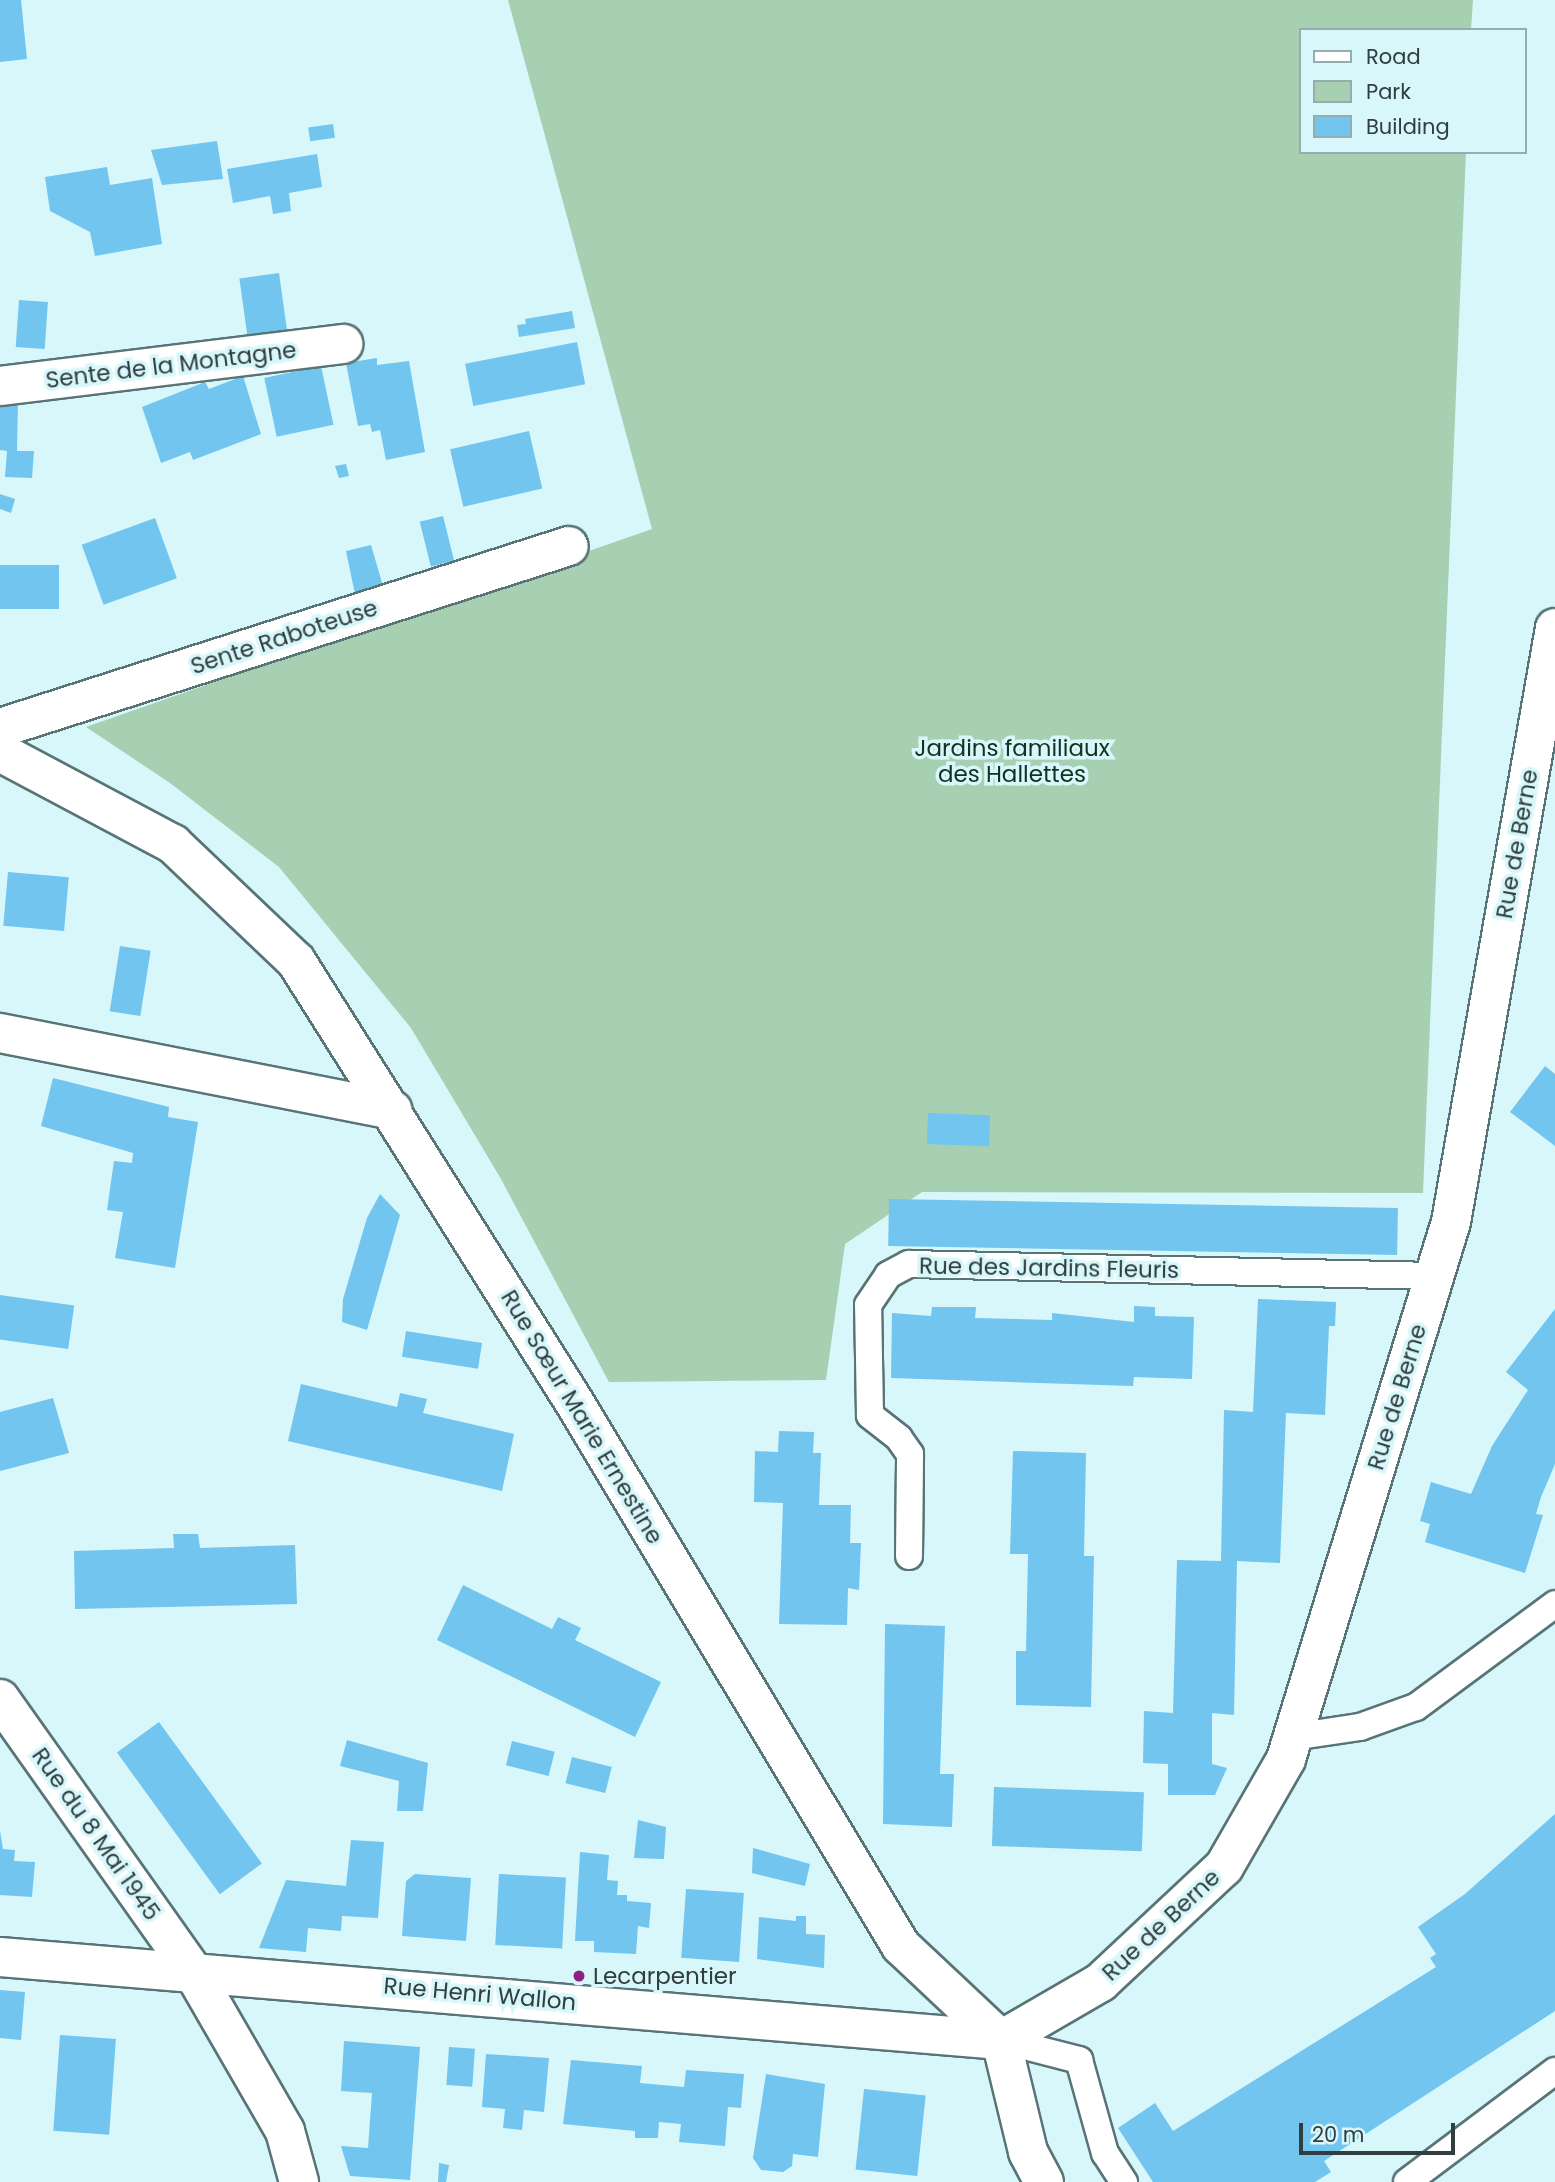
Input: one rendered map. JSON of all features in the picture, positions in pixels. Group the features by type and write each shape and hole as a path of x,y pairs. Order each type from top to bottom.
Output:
{"street":[{"name":"Sente de la Montagne","path":"0,386 343,344"},
{"name":"Sente Raboteuse","path":"0,729 569,547"},
{"name":"Rue de Berne","path":"1001,2040 1101,1982 1224,1867 1286,1759 1451,1222 1555,628"},
{"name":"Rue Sœur Marie Ernestine","path":"0,752 173,845 296,961 393,1110 901,1946 1001,2040"},
{"path":"0,1033 393,1110"},
{"name":"Rue du 8 Mai 1945","path":"0,1699 192,1970 285,2131 299,2182"},
{"name":"Rue Henri Wallon","path":"0,1957 192,1970 1001,2040"},
{"path":"1001,2040 1028,2152 1044,2182"}],"lane":[{"name":"Rue des Jardins Fleuris","path":"909,1556 910,1454 899,1438 870,1415 868,1305 888,1275 909,1264 1434,1276"},
{"path":"1293,1737 1360,1727 1416,1706 1555,1604"},
{"path":"1001,2040 1079,2060 1105,2153 1124,2182"},
{"path":"1407,2182 1555,2071"}],"green space":[{"name":"Jardins familiaux des Hallettes","path":"508,0 1473,0 1471,28 1300,28 1300,154 1466,154 1423,1193 922,1192 845,1244 826,1380 609,1382 501,1179 411,1028 279,867 170,783 86,727 652,529"}],"building":[{"path":"0,0 21,0 27,59 0,62"},
{"path":"333,124 335,138 310,141 308,127"},
{"path":"217,141 223,179 162,185 151,150"},
{"path":"317,154 322,187 289,193 291,211 273,214 270,196 233,203 227,169"},
{"path":"107,167 110,185 152,178 162,244 95,256 90,232 50,211 45,177"},
{"path":"279,273 288,337 248,343 239,279"},
{"path":"19,300 48,302 45,349 16,347"},
{"path":"572,311 575,328 519,337 517,325 526,324 525,319"},
{"path":"577,342 585,384 473,406 465,364"},
{"path":"377,358 377,365 409,361 425,452 386,460 380,430 372,432 370,424 358,426 346,363"},
{"path":"321,366 333,425 277,437 264,378"},
{"path":"243,376 261,434 193,460 190,452 161,463 142,407 205,382 209,389"},
{"path":"0,399 18,400 17,451 34,451 32,478 5,477 7,451 0,450"},
{"path":"529,431 542,488 463,507 450,449"},
{"path":"346,464 349,476 339,478 335,466"},
{"path":"0,494 15,499 11,513 0,509"},
{"path":"443,516 454,561 431,566 420,522"},
{"path":"155,518 177,578 104,605 82,545"},
{"path":"371,545 383,586 355,594 346,551"},
{"path":"0,565 59,565 59,609 0,609"},
{"path":"8,872 69,877 64,931 3,926"},
{"path":"120,946 151,951 140,1016 110,1011"},
{"path":"1545,1066 1555,1074 1555,1146 1510,1112"},
{"path":"53,1078 169,1107 168,1117 198,1122 175,1268 115,1258 123,1212 107,1210 114,1161 132,1163 133,1153 41,1126"},
{"path":"928,1113 990,1115 989,1146 927,1144"},
{"path":"380,1194 400,1215 367,1330 342,1322 343,1299 367,1218"},
{"path":"889,1199 1398,1208 1397,1255 888,1246"},
{"path":"0,1295 74,1305 68,1349 0,1339"},
{"path":"1258,1299 1336,1302 1335,1326 1329,1326 1325,1415 1286,1413 1280,1563 1237,1561 1234,1715 1212,1713 1212,1764 1227,1768 1215,1795 1168,1795 1168,1764 1143,1763 1144,1711 1173,1713 1177,1560 1221,1561 1224,1410 1253,1412"},
{"path":"1134,1306 1155,1307 1155,1316 1194,1317 1192,1379 1134,1377 1133,1386 891,1378 892,1313 931,1316 932,1307 976,1307 975,1318 1052,1320 1052,1313 1134,1322"},
{"path":"1555,1309 1555,1464 1536,1514 1543,1515 1525,1573 1425,1542 1430,1524 1420,1521 1431,1482 1471,1494 1492,1446 1528,1390 1506,1372"},
{"path":"406,1331 482,1343 478,1369 402,1357"},
{"path":"301,1384 397,1407 400,1393 427,1399 423,1413 514,1434 502,1491 288,1441"},
{"path":"53,1398 69,1453 0,1471 0,1412"},
{"path":"779,1431 814,1432 813,1453 821,1453 819,1505 851,1505 850,1543 861,1543 859,1590 848,1588 847,1625 779,1624 783,1503 754,1502 755,1451 778,1452"},
{"path":"1013,1451 1086,1453 1084,1556 1094,1556 1091,1707 1016,1705 1016,1651 1026,1651 1028,1554 1010,1554"},
{"path":"173,1534 198,1534 200,1548 295,1545 297,1604 75,1609 74,1551 174,1548"},
{"path":"463,1585 552,1629 558,1617 581,1628 575,1640 661,1682 635,1737 437,1640"},
{"path":"885,1624 945,1626 940,1774 954,1774 952,1827 883,1824"},
{"path":"159,1722 262,1864 220,1894 117,1753"},
{"path":"347,1740 428,1763 423,1811 397,1811 399,1781 340,1766"},
{"path":"512,1741 555,1752 549,1776 506,1765"},
{"path":"572,1757 612,1767 605,1793 565,1783"},
{"path":"994,1787 1144,1792 1142,1851 992,1846"},
{"path":"1555,1814 1555,2011 1324,2161 1331,2172 1315,2182 1153,2182 1118,2128 1155,2103 1173,2131 1436,1967 1430,1958 1436,1954 1418,1927 1465,1894"},
{"path":"638,1820 666,1827 664,1859 634,1858"},
{"path":"0,1831 3,1849 15,1850 14,1861 35,1862 32,1897 0,1895"},
{"path":"351,1840 384,1842 378,1918 342,1916 341,1931 308,1928 306,1952 259,1948 286,1880 346,1886"},
{"path":"753,1848 810,1864 805,1886 752,1873"},
{"path":"580,1852 609,1855 607,1880 618,1881 617,1895 627,1895 627,1901 651,1903 649,1928 638,1926 636,1954 594,1952 594,1941 575,1941"},
{"path":"415,1874 471,1878 466,1941 402,1936 406,1881"},
{"path":"499,1874 566,1878 562,1948 495,1945"},
{"path":"686,1889 744,1893 739,1962 681,1958"},
{"path":"796,1916 806,1916 806,1934 825,1935 824,1968 757,1959 759,1917 796,1921"},
{"path":"0,1990 25,1992 21,2040 0,2038"},
{"path":"60,2035 116,2039 109,2135 53,2131"},
{"path":"344,2041 420,2047 410,2180 350,2176 341,2146 368,2148 372,2093 341,2091"},
{"path":"449,2047 475,2049 472,2087 446,2085"},
{"path":"486,2054 549,2058 544,2112 524,2110 522,2130 503,2128 505,2109 482,2107"},
{"path":"571,2060 642,2066 640,2083 684,2087 686,2070 744,2074 741,2108 728,2107 725,2146 679,2142 681,2124 659,2122 658,2138 635,2138 635,2131 563,2124"},
{"path":"766,2074 825,2084 818,2157 793,2154 792,2166 783,2172 761,2170 753,2158"},
{"path":"864,2089 926,2095 917,2176 856,2170"},
{"path":"439,2163 449,2165 446,2182 438,2182"}],"place":[{"name":"Lecarpentier","path":"579,1976"}]}
